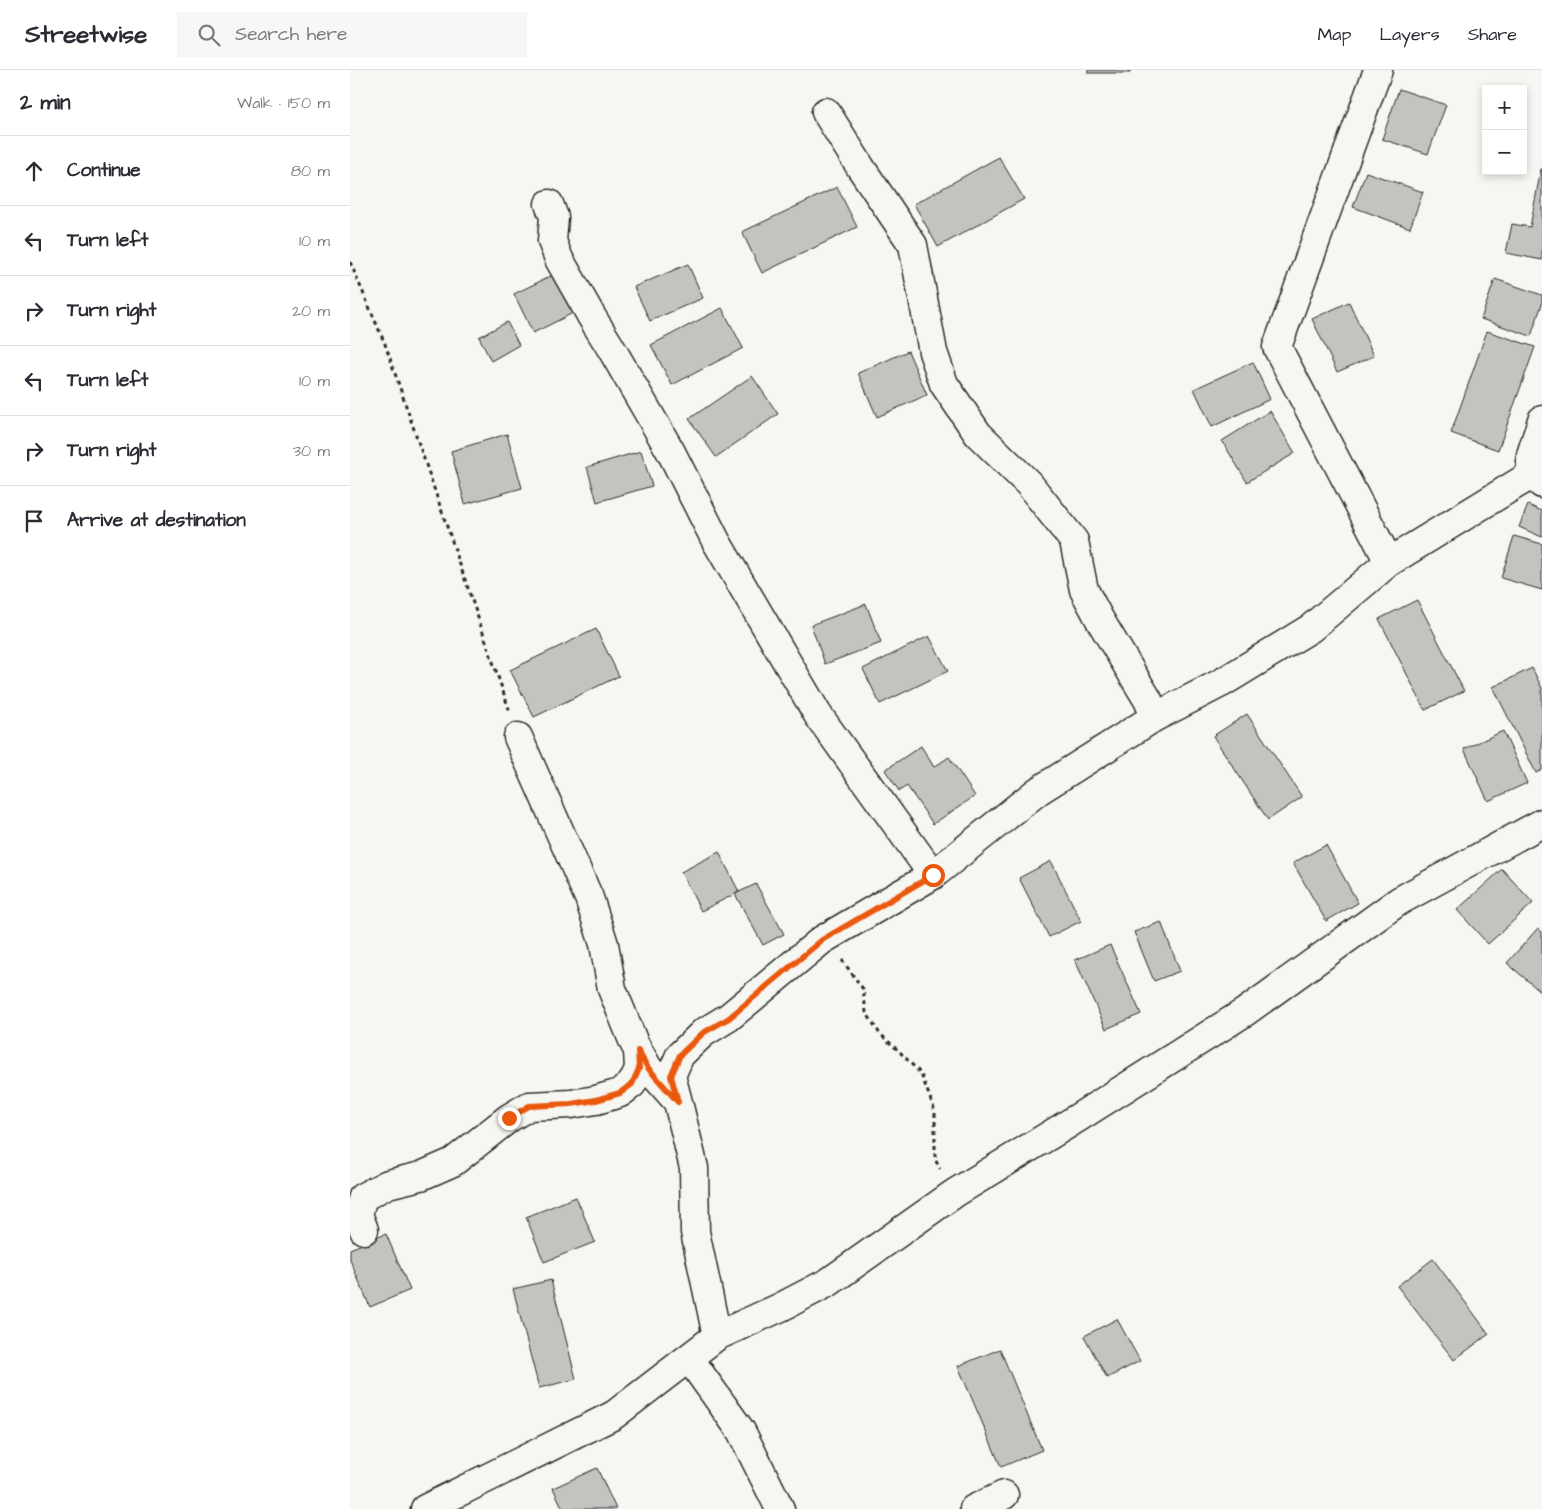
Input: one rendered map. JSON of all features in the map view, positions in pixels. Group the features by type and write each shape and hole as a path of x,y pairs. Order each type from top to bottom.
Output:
{"street":[{"path":"1378,70 1277,348 1389,562"},
{"path":"826,112 912,245 933,352 944,384 978,434 1028,484 1074,542 1084,590 1148,700 1155,717"},
{"path":"549,204 554,217 552,241 559,258 592,319 612,348 671,452 716,541 818,715 933,875"},
{"path":"716,1336 695,1232 694,1168 671,1076 680,1055 703,1033 729,1018 822,940 933,875 1038,791 1155,717 1223,682 1311,628 1389,562 1537,479 1531,455 1542,420"},
{"path":"518,737 589,898 604,944 612,989 638,1051 648,1068 678,1102"},
{"path":"425,1509 614,1415 716,1336 782,1307 829,1282 955,1193 1245,1012 1399,901 1542,823"},
{"path":"364,1230 358,1214 363,1197 388,1184 421,1176 453,1162 509,1118 529,1106 580,1103 620,1093 632,1084 639,1069 638,1051"},
{"path":"689,1358 741,1431 780,1509"},
{"path":"974,1509 1004,1495"}],"path":[{"path":"350,262 385,344 518,737"},
{"path":"822,940 847,966 863,989 866,1012 880,1034 921,1074 934,1111 935,1159 943,1177 955,1193"}],"building":[{"path":"1088,70 1130,70 1130,73 1088,73"},
{"path":"1399,89 1446,105 1428,154 1382,139"},
{"path":"999,157 1024,199 938,247 914,204"},
{"path":"1541,169 1542,260 1506,253 1512,224 1530,227"},
{"path":"1366,172 1423,192 1410,228 1353,207"},
{"path":"837,187 857,227 762,273 742,232"},
{"path":"688,264 703,298 650,321 634,287"},
{"path":"557,273 575,312 533,333 514,294"},
{"path":"1495,279 1542,295 1542,304 1531,336 1481,319"},
{"path":"1349,302 1374,356 1337,372 1312,319"},
{"path":"722,308 743,348 672,385 651,345"},
{"path":"507,322 519,345 491,361 479,337"},
{"path":"1487,331 1535,347 1498,450 1451,433"},
{"path":"908,351 927,395 877,417 858,373"},
{"path":"1253,362 1270,399 1212,427 1194,389"},
{"path":"752,376 778,414 716,457 689,419"},
{"path":"1270,411 1295,453 1247,482 1222,441"},
{"path":"507,434 522,488 465,504 451,451"},
{"path":"641,451 652,486 597,502 587,467"},
{"path":"1528,505 1542,511 1542,537 1519,527"},
{"path":"1514,536 1542,544 1542,590 1501,578"},
{"path":"1417,600 1464,691 1425,710 1379,619"},
{"path":"866,604 881,643 825,664 811,625"},
{"path":"596,629 619,676 534,717 510,670"},
{"path":"929,636 948,671 880,704 863,669"},
{"path":"1532,668 1542,688 1542,770 1536,773 1493,687"},
{"path":"1247,714 1302,797 1268,820 1213,736"},
{"path":"1503,731 1527,783 1488,801 1464,749"},
{"path":"921,746 934,767 949,757 975,796 933,824 907,786 899,791 885,770"},
{"path":"1326,845 1358,903 1326,921 1293,863"},
{"path":"719,852 739,892 701,911 681,872"},
{"path":"1051,861 1081,921 1049,937 1019,878"},
{"path":"1502,869 1533,903 1488,944 1457,910"},
{"path":"756,884 784,934 763,945 735,894"},
{"path":"1161,922 1180,971 1154,981 1134,932"},
{"path":"1538,928 1542,932 1542,993 1507,963"},
{"path":"1110,945 1141,1014 1106,1029 1075,960"},
{"path":"576,1197 595,1242 544,1262 526,1217"},
{"path":"386,1234 410,1290 370,1307 350,1260 350,1249"},
{"path":"1433,1259 1489,1334 1454,1360 1397,1286"},
{"path":"551,1280 576,1379 539,1388 513,1289"},
{"path":"1117,1319 1140,1361 1107,1378 1084,1336"},
{"path":"1000,1349 1042,1450 1001,1467 958,1366"},
{"path":"597,1468 616,1509 563,1509 553,1488"}],"route":[{"path":"509,1118 529,1106 571,1104 596,1100 620,1093 632,1084 639,1069 638,1051 648,1068 678,1102 671,1076 680,1055 703,1033 729,1018 822,940 933,875"}]}
